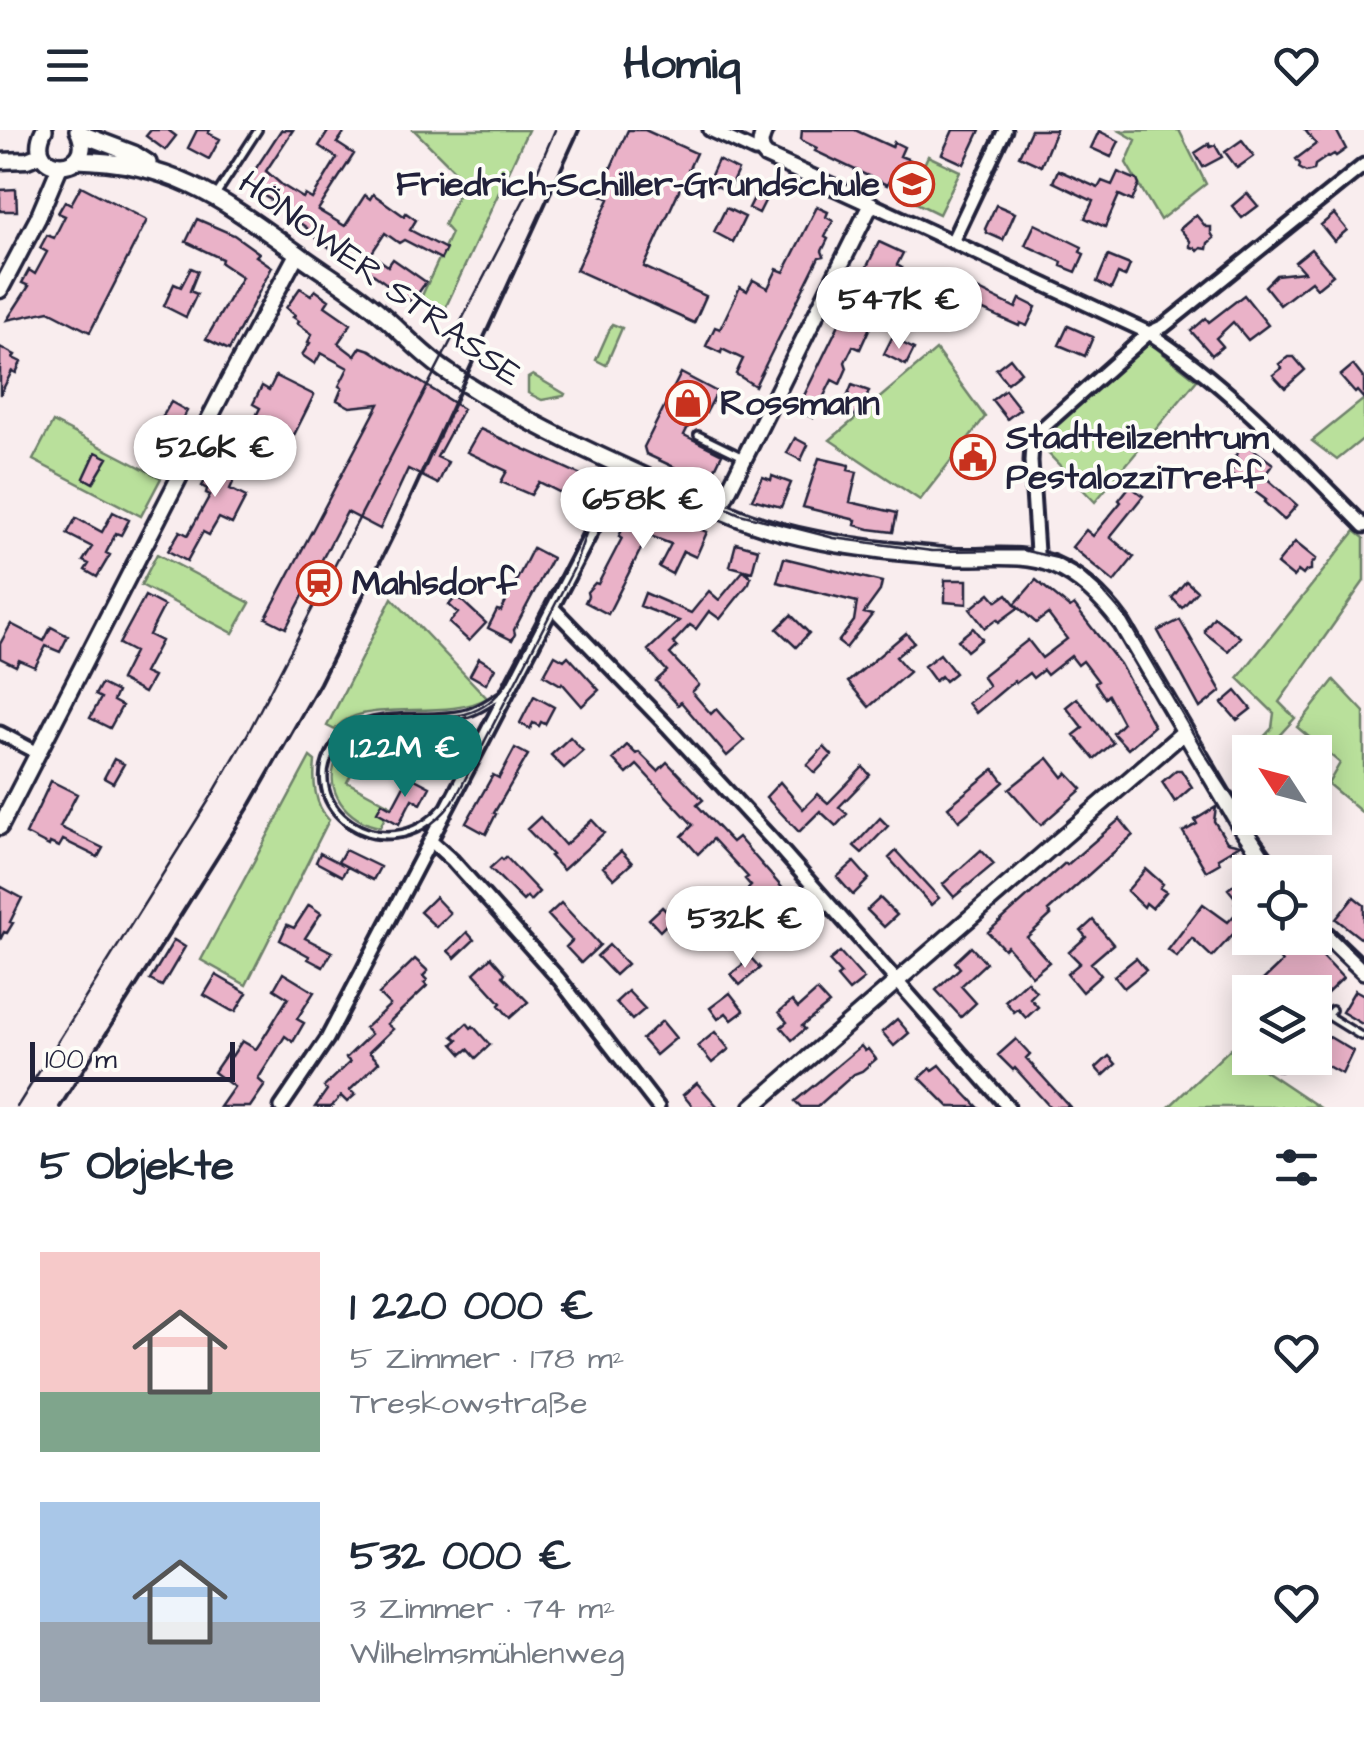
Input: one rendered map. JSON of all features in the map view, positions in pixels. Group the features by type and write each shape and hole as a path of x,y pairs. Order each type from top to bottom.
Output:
{"main road":[{"name":"HÖNOWER STRASSE","path":"80,132 134,154 215,198 379,312 448,372 520,416 720,509 758,524 839,544 956,557 1035,559 1069,573 1111,609 1262,855"},
{"path":"39,139 47,160 68,162 82,148 80,132"},
{"name":"HÖNOWER STRASSE","path":"68,162 136,164 164,172"},
{"path":"1332,940 1364,971"}],"street":[{"path":"710,130 760,150"},
{"path":"764,130 760,150 776,162 1150,334 1199,368 1244,408 1364,526"},
{"path":"952,242 1005,130"},
{"path":"0,162 28,160 39,139"},
{"path":"0,290 68,162"},
{"path":"1035,559 1031,461 1038,431 1150,334 1364,165"},
{"path":"720,509 871,204"},
{"path":"0,826 298,254"},
{"path":"280,1107 327,1039 626,467"},
{"path":"552,607 682,742 1008,1107"},
{"path":"752,1107 1184,732"},
{"path":"0,733 38,753"},
{"path":"430,841 453,861 559,979 658,1107"}],"lane":[{"path":"215,198 258,130"},
{"path":"698,435 746,458"},
{"path":"464,778 430,820 405,834 382,836 363,831 342,817 331,803 325,775 331,751 353,729 377,721 462,715 484,706 512,686"},
{"path":"1332,1014 1362,1036"}],"green space":[{"path":"414,130 528,130 443,313 420,300 451,233 444,225 464,180"},
{"path":"1179,130 1206,184 1160,220 1126,163 1136,140 1120,131"},
{"path":"928,156 960,171 939,214 908,199"},
{"path":"612,324 622,328 606,365 596,360"},
{"path":"1147,341 1197,380 1095,502 1043,448 1049,447 1052,429"},
{"path":"936,350 985,417 920,500 830,440"},
{"path":"533,375 564,396 542,400 528,393 528,378"},
{"path":"1364,399 1364,438 1337,460 1312,441"},
{"path":"53,422 161,478 141,516 33,460"},
{"path":"1355,531 1364,538 1364,581 1279,702 1295,718 1280,735 1266,735 1272,728 1274,713 1238,678"},
{"path":"157,554 250,603 233,633 141,585"},
{"path":"392,598 487,698 449,708 362,714 335,730 327,726"},
{"path":"1334,680 1364,712 1364,814 1332,787 1332,777 1340,763 1332,756 1332,735 1307,735 1297,727"},
{"path":"376,730 347,782 391,806 380,827 348,811 335,792 333,781 341,752"},
{"path":"310,757 315,761 317,800 329,820 246,985 201,960"},
{"path":"1231,1048 1232,1075 1271,1075 1319,1107 1169,1107"}],"building":[{"path":"151,130 168,130 176,136 165,150 146,136"},
{"path":"197,130 210,130 208,133 220,139 209,159 188,148"},
{"path":"281,130 293,130 266,171 282,185 312,199 337,158 319,146 329,130 346,130 337,143 354,154 318,210 345,226 365,195 370,199 373,194 416,220 410,230 446,249 441,259 404,240 399,243 385,233 371,254 388,266 393,259 426,282 412,302 306,231 281,210 283,207 245,185"},
{"path":"628,130 645,130 696,153 644,267 706,296 694,323 576,270 609,199 599,194"},
{"path":"802,130 855,130 892,147 894,142 904,147 900,156 918,163 906,189 889,181 887,185 815,151 817,148 801,140"},
{"path":"953,130 980,130 964,164 942,154"},
{"path":"1031,130 1056,130 1041,166 1019,156"},
{"path":"1305,130 1336,130 1346,149 1306,172 1299,168 1296,159 1316,144"},
{"path":"1099,131 1119,141 1111,157 1091,148"},
{"path":"1242,140 1254,156 1237,168 1225,152"},
{"path":"1209,144 1215,145 1222,157 1203,167 1195,153"},
{"path":"718,160 738,170 728,191 708,182"},
{"path":"1058,170 1098,188 1102,181 1112,185 1118,172 1137,180 1139,185 1132,201 1119,195 1105,227 1085,218 1093,201 1053,182"},
{"path":"81,186 147,220 90,332 49,311 7,320 29,286 22,283 29,270 35,274 47,252 40,248 47,235 54,238 65,216 58,213 65,201 71,204"},
{"path":"760,186 770,191 759,213 749,208"},
{"path":"16,189 17,211 0,211 0,190"},
{"path":"1247,193 1258,206 1242,218 1232,206"},
{"path":"996,205 1015,213 1003,240 985,229"},
{"path":"817,207 828,212 826,217 833,221 825,237 828,239 822,251 824,256 819,257 755,386 736,374 743,359 706,346 715,327 720,329 740,287 747,291 753,280 768,288 777,269 784,272"},
{"path":"726,208 745,217 733,242 714,232"},
{"path":"1334,214 1347,230 1334,241 1321,225"},
{"path":"1196,215 1206,227 1211,227 1214,238 1207,249 1198,251 1190,247 1180,229"},
{"path":"197,219 234,235 272,267 229,350 206,339 242,277 221,263 222,259 186,242"},
{"path":"1035,224 1082,247 1080,252 1084,254 1076,272 1025,245"},
{"path":"879,242 903,253 897,265 902,268 879,303 855,291"},
{"path":"1311,249 1333,275 1317,288 1311,281 1280,305 1265,286 1276,275 1304,272 1295,262"},
{"path":"1108,256 1130,265 1125,277 1118,274 1111,289 1097,282"},
{"path":"191,268 198,271 190,291 197,294 186,317 164,306 174,284 181,287"},
{"path":"300,288 311,295 315,290 329,300 325,306 351,324 338,343 355,356 361,347 370,350 463,409 437,457 448,462 438,484 408,469 380,529 347,512 286,628 266,618 379,404 350,407 337,400 348,368 321,353 315,364 302,355 312,334 286,308"},
{"path":"966,288 975,288 1016,308 1020,299 1036,307 1027,326 1019,326 961,300"},
{"path":"1244,295 1268,325 1248,340 1233,322 1216,338 1223,346 1212,355 1191,331"},
{"path":"844,314 870,327 860,349 853,346 840,384 832,380 813,418 797,410"},
{"path":"1068,326 1093,337 1085,356 1059,345"},
{"path":"892,338 914,349 906,365 884,354"},
{"path":"0,347 21,362 0,395"},
{"path":"1288,357 1294,357 1305,370 1285,388 1273,375"},
{"path":"1010,358 1021,372 1007,383 996,369"},
{"path":"1353,365 1364,379 1364,399 1340,376"},
{"path":"681,373 717,392 706,413 697,409 684,435 722,454 708,483 646,454 644,447"},
{"path":"276,376 314,395 294,435 256,416 260,408 253,404 262,386 269,390"},
{"path":"852,385 869,391 855,416 842,410"},
{"path":"1005,390 1020,409 1007,419 992,400"},
{"path":"171,402 187,411 179,425 163,416"},
{"path":"480,429 590,479 579,502 539,482 531,495 501,482 507,471 467,452"},
{"path":"795,438 808,445 801,460 787,453"},
{"name":"Stadtteilzentrum PestalozziTreff","path":"978,439 988,447 967,474 958,466"},
{"path":"228,440 248,450 230,489 246,497 232,524 219,518 209,535 203,532 187,561 168,551 180,531 188,535 210,495 202,486"},
{"path":"1245,443 1273,464 1264,476 1297,505 1284,520 1266,500 1230,473 1240,460 1235,456"},
{"path":"96,452 108,458 93,483 84,478"},
{"path":"819,458 849,465 848,470 857,472 850,502 897,513 893,532 869,529 855,525 856,520 803,507"},
{"path":"772,476 791,483 781,507 752,499 763,477 771,480"},
{"path":"1130,486 1143,496 1110,537 1134,557 1114,582 1072,547 1086,530 1093,536"},
{"path":"635,505 707,532 696,557 683,551 672,574 659,567 671,544 648,535 608,614 585,602 587,592 598,584"},
{"path":"113,512 129,520 121,535 116,533 106,553 110,555 97,577 85,570 89,564 83,561 92,547 67,534 76,518 102,532"},
{"path":"1295,542 1316,559 1311,570 1303,575 1298,571 1293,577 1277,564"},
{"path":"736,543 758,549 752,572 730,566"},
{"path":"533,548 552,558 512,640 488,628"},
{"path":"784,558 882,582 864,613 872,615 846,648 838,642 854,621 857,602 777,582"},
{"path":"744,570 751,577 749,583 720,619 709,611 696,629 690,625 673,643 677,647 670,654 699,685 692,692 711,714 716,709 744,741 727,756 681,702 678,705 656,681 667,671 648,650 679,621 640,606 645,593 691,613 709,591 719,600"},
{"path":"945,580 967,580 967,604 945,602"},
{"path":"1036,580 1070,608 1074,605 1120,664 1154,726 1128,749 1113,733 1123,723 1108,695 1105,698 1083,661 1078,665 1071,656 1047,675 1043,670 1033,678 1029,673 1014,681 976,713 968,703 989,686 982,676 1028,640 1042,658 1067,639 1048,614 1036,623 1015,604"},
{"path":"1186,581 1197,591 1182,608 1172,598"},
{"path":"990,593 997,601 1007,594 1018,608 985,628 970,609"},
{"path":"145,596 164,606 149,635 161,641 144,673 153,677 144,693 120,680 134,652 119,644"},
{"path":"457,596 486,623 469,641 449,623 458,613 449,605"},
{"path":"791,615 809,633 796,647 777,629"},
{"path":"1214,617 1240,637 1228,651 1205,633"},
{"path":"1180,620 1221,691 1200,708 1158,631"},
{"path":"11,624 44,641 51,627 68,636 60,652 46,646 35,667 19,660 16,666 0,658 0,644"},
{"path":"973,628 982,639 967,651 958,640"},
{"path":"906,633 914,642 896,657 909,672 869,707 848,682"},
{"path":"940,654 955,673 945,681 941,676 935,681 924,666"},
{"path":"555,655 564,660 568,656 599,690 582,706 562,683 544,675"},
{"path":"479,658 495,668 486,684 470,675"},
{"path":"101,684 117,692 113,701 122,706 110,728 90,718 101,698 95,695"},
{"path":"1236,691 1251,709 1237,720 1222,703"},
{"path":"534,696 554,707 545,724 533,723 530,729 520,723"},
{"path":"1077,698 1113,743 1094,759 1074,735 1083,728 1066,707"},
{"path":"570,737 583,751 564,768 551,755"},
{"path":"627,745 658,771 667,762 703,800 697,805 732,842 738,837 791,898 775,912 771,908 768,911 748,889 748,877 713,839 698,854 682,836 693,825 637,765 627,774 613,759"},
{"path":"824,747 832,755 815,773 807,765"},
{"path":"515,748 528,755 486,834 466,823 493,775 499,778"},
{"path":"1048,758 1063,777 1067,773 1082,789 1041,825 1009,789"},
{"path":"114,759 124,764 113,783 104,778"},
{"path":"863,767 870,775 839,807 847,814 836,826 820,811 799,832 766,797 780,782 803,809 818,794 828,803"},
{"path":"994,769 1004,782 959,821 948,807"},
{"path":"1181,770 1192,787 1175,802 1162,782"},
{"path":"409,776 430,787 421,804 412,799 399,824 377,812 382,803 393,806"},
{"path":"51,781 77,794 60,827 103,848 98,857 63,840 59,847 50,843 49,846 26,834"},
{"path":"1216,807 1214,821 1227,842 1240,845 1218,858 1220,863 1206,871 1183,832"},
{"path":"540,817 565,845 592,820 604,833 563,870 527,829"},
{"path":"880,818 888,826 862,853 854,846"},
{"path":"1120,819 1133,835 1048,911 1051,915 1027,937 1049,962 1032,976 1007,946 1004,949 988,932"},
{"path":"345,850 380,867 373,880 338,862"},
{"path":"981,850 994,864 954,897 943,884"},
{"path":"621,851 632,863 614,879 603,867"},
{"path":"896,851 939,898 931,905 889,858"},
{"path":"320,853 347,867 342,876 316,862"},
{"path":"506,857 539,892 530,901 527,897 523,901 490,868"},
{"path":"854,862 869,879 853,895 837,877"},
{"path":"1146,869 1166,892 1152,908 1146,903 1144,907 1127,891"},
{"path":"0,886 22,898 10,922 13,923 0,940"},
{"path":"723,894 734,907 719,920 708,908"},
{"path":"435,897 450,913 436,927 420,912"},
{"path":"1354,897 1364,905 1364,941 1336,919"},
{"path":"880,898 897,915 884,927 867,910"},
{"path":"561,903 600,945 581,963 566,947 572,941 548,915"},
{"path":"1203,904 1228,922 1232,918 1232,935 1212,957 1192,938 1177,957 1168,950"},
{"path":"309,905 321,913 305,938 332,952 323,967 280,940 287,925 294,928"},
{"path":"662,907 673,918 660,931 649,919"},
{"path":"808,915 822,930 802,947 789,932"},
{"path":"1093,920 1113,944 1091,963 1101,975 1082,992 1067,974 1080,963 1069,952 1086,937 1081,931"},
{"path":"467,932 474,940 455,958 448,951"},
{"path":"174,940 185,947 162,986 150,980"},
{"path":"609,945 627,964 615,975 597,956"},
{"path":"971,947 986,963 961,986 976,1003 961,1017 936,990 960,968 955,962"},
{"path":"840,952 864,979 849,991 829,961"},
{"path":"1277,955 1321,955 1343,978 1332,989 1332,975 1268,975 1282,962"},
{"path":"491,957 528,1002 510,1018 474,973"},
{"path":"751,958 760,968 740,985 731,974"},
{"path":"1136,958 1146,970 1124,988 1114,976"},
{"path":"415,959 428,971 423,976 427,986 387,1024 393,1029 369,1052 379,1062 350,1090 355,1095 347,1102 341,1096 331,1107 315,1107 327,1090 324,1087 350,1062 346,1058 371,1034 365,1028 390,1005 379,994"},
{"path":"283,973 314,992 297,1019 304,1023 293,1042 285,1036 258,1079 265,1085 250,1107 220,1107 234,1087 214,1072 227,1053 232,1056 242,1041 256,1049 288,998 274,989"},
{"path":"216,975 247,993 236,1011 204,995"},
{"path":"1027,981 1036,992 1030,998 1038,1007 1026,1018 1005,1001"},
{"path":"1355,990 1364,995 1364,1025 1342,1012"},
{"path":"628,991 645,1009 632,1020 616,1002"},
{"path":"817,991 829,1004 802,1026 805,1029 792,1040 781,1027 787,1022 779,1012 792,1001 798,1008"},
{"path":"730,993 744,1011 732,1020 726,1013 718,1019 710,1008"},
{"path":"897,1019 909,1033 894,1046 882,1032"},
{"path":"662,1021 676,1038 656,1055 642,1039"},
{"path":"467,1023 490,1045 476,1058 468,1049 462,1054 453,1044 458,1040 453,1036"},
{"path":"715,1032 729,1049 712,1063 698,1046"},
{"path":"1332,1038 1353,1051 1342,1074 1332,1068"},
{"path":"1016,1039 1030,1054 1026,1058 1070,1107 1050,1107 998,1055"},
{"path":"861,1046 876,1059 817,1107 801,1107 795,1101"},
{"path":"1109,1056 1116,1064 1103,1076 1096,1068"},
{"path":"940,1065 978,1107 949,1107 920,1078"},
{"path":"697,1083 718,1107 693,1107 683,1095"}],"tram line":[{"path":"17,1107 247,735 530,188 555,130"},
{"path":"590,521 605,496 617,486 646,478 666,482 740,514 834,538 932,551 1022,550 1057,558 1082,572 1126,618 1205,754 1271,855"},
{"path":"590,521 574,568 457,795 445,811 431,824 397,839 379,840 345,827 331,811 321,786 323,760 333,740 364,721 446,717 465,714 489,702 507,683 590,521"},
{"path":"1332,931 1364,962"}],"railway":[{"path":"60,1107 251,804 320,683 394,534 579,130"}],"place":[{"name":"Friedrich-Schiller-Grundschule","path":"912,184"},
{"name":"Rossmann","path":"688,403"},
{"name":"Stadtteilzentrum PestalozziTreff","path":"973,457"},
{"name":"Mahlsdorf","path":"319,583"}]}
